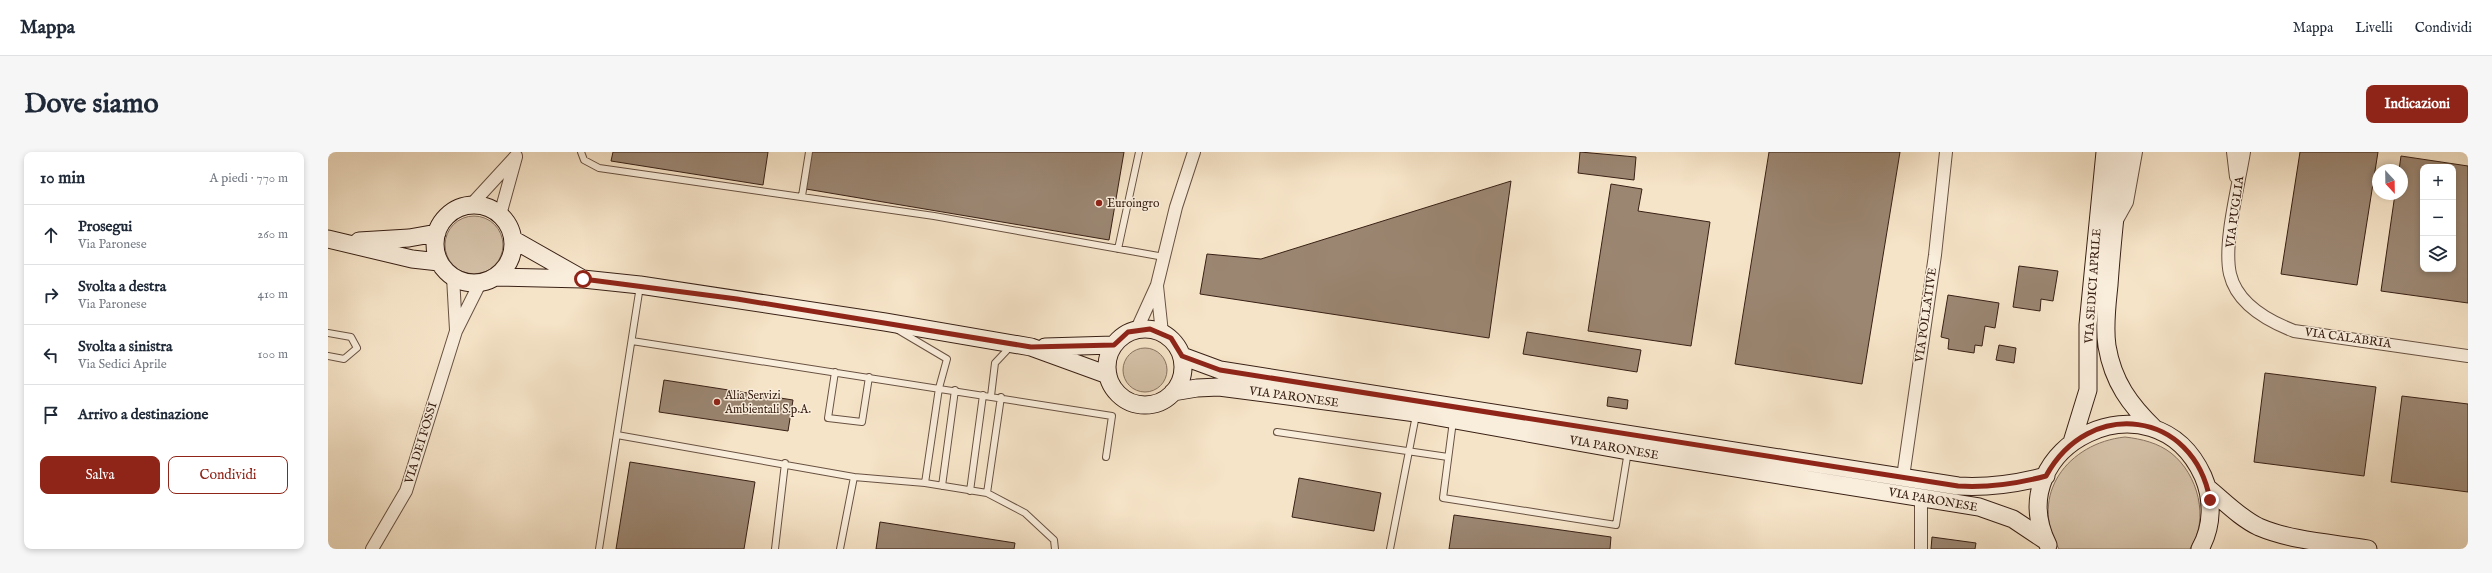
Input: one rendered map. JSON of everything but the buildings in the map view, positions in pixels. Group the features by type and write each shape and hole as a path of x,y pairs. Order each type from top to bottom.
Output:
{"main road":[{"name":"VIA SEDICI APRILE","path":"2072,442 2088,390 2088,326 2105,152"},
{"name":"VIA SEDICI APRILE","path":"2122,152 2113,228 2106,327 2107,346 2119,384 2133,407 2155,429"},
{"path":"496,277 510,261 514,240 511,231 500,215 482,206 471,205 449,214 437,233 436,253 439,262 453,278 470,283 480,283 496,277 583,279 885,322 1031,347 1114,345"},
{"path":"336,240 409,238 437,233"},
{"path":"336,240 412,259 439,262"},
{"path":"514,240 583,279"},
{"path":"1031,347 1108,375 1108,359 1114,345 1128,332 1150,329 1162,333 1177,346 1182,356 1182,375 1173,392"},
{"name":"VIA PARONESE","path":"1182,356 1220,370 1903,477 1976,487 2012,485 2046,476"},
{"name":"VIA PARONESE","path":"1108,375 1112,386 1120,395 1130,402 1141,404 1153,404 1173,392 1202,387 1219,387 1416,413 1628,451 1921,497 1996,512 2013,519 2048,545"},
{"name":"VIA SEDICI APRILE","path":"2048,545 2042,527 2040,501 2046,476 2054,461 2072,442 2088,432 2103,426 2122,423 2155,429 2178,441 2189,452 2208,488 2210,517 2200,549"},
{"path":"2208,488 2243,517 2276,533 2368,549"}],"street":[{"path":"1137,330 1157,284 1176,207 1194,152"},
{"name":"VIA POLLATIVE","path":"1903,477 1935,255 1946,152"},
{"path":"2113,228 2127,202 2136,152"},
{"path":"2233,152 2238,193"},
{"name":"VIA PUGLIA","path":"2240,294 2230,274 2229,243 2244,152"},
{"path":"471,205 517,154"},
{"path":"500,215 517,154"},
{"name":"VIA DEI FOSSI","path":"453,278 456,331"},
{"name":"VIA DEI FOSSI","path":"372,549 406,491 456,331 480,283"},
{"path":"1157,284 1162,333"},
{"name":"VIA CALABRIA","path":"2240,294 2250,306 2270,322 2294,331 2468,356"},
{"path":"1921,497 1921,549"}],"lane":[{"path":"581,152 584,160 599,168 934,216 1164,257"},
{"path":"802,196 809,152"},
{"path":"1118,249 1139,152"},
{"path":"599,549 640,286"},
{"path":"885,322 947,358 939,388 925,483"},
{"path":"328,333 351,337 358,348 344,359 328,356"},
{"path":"632,341 1001,397 1112,416 1106,457"},
{"path":"991,396 995,364 1012,344"},
{"path":"835,372 828,418 862,422 869,377"},
{"path":"942,486 955,390"},
{"path":"970,491 983,395"},
{"path":"987,493 1001,397"},
{"path":"1390,549 1416,413"},
{"path":"1453,419 1443,498 1616,525 1628,451"},
{"path":"1277,432 1448,458"},
{"path":"617,435 785,463 854,477 925,483 987,493 1025,513 1054,540 1055,549"},
{"path":"775,549 785,463"},
{"path":"840,549 854,477"}],"shaded area":[{"path":"474,216 485,218 498,229 501,234 503,245 501,256 490,269 485,272 474,274 463,272 450,261 447,256 445,245 447,234 458,221 463,218"},
{"path":"1141,348 1149,348 1161,354 1167,366 1167,374 1161,386 1149,392 1141,392 1129,386 1123,374 1123,366 1129,354"},
{"path":"2125,437 2150,442 2161,447 2171,453 2188,473 2194,485 2200,511 2196,537 2190,549 2059,549 2051,529 2048,510 2051,491 2059,475 2071,461 2086,449 2105,441"}],"place":[{"name":"Euroingro","path":"1099,203"},
{"name":"Alia Servizi Ambientali S.p.A.","path":"717,402"}],"route":[{"path":"583,279 737,299 1031,347 1114,345 1128,332 1150,329 1171,338 1182,356 1206,367 1220,370 1683,441 1958,486 1992,487 2012,485 2046,476 2054,461 2062,451 2072,442 2088,432 2103,426 2122,423 2139,424 2155,429 2178,441 2189,452 2197,463 2208,488 2210,500"}]}
